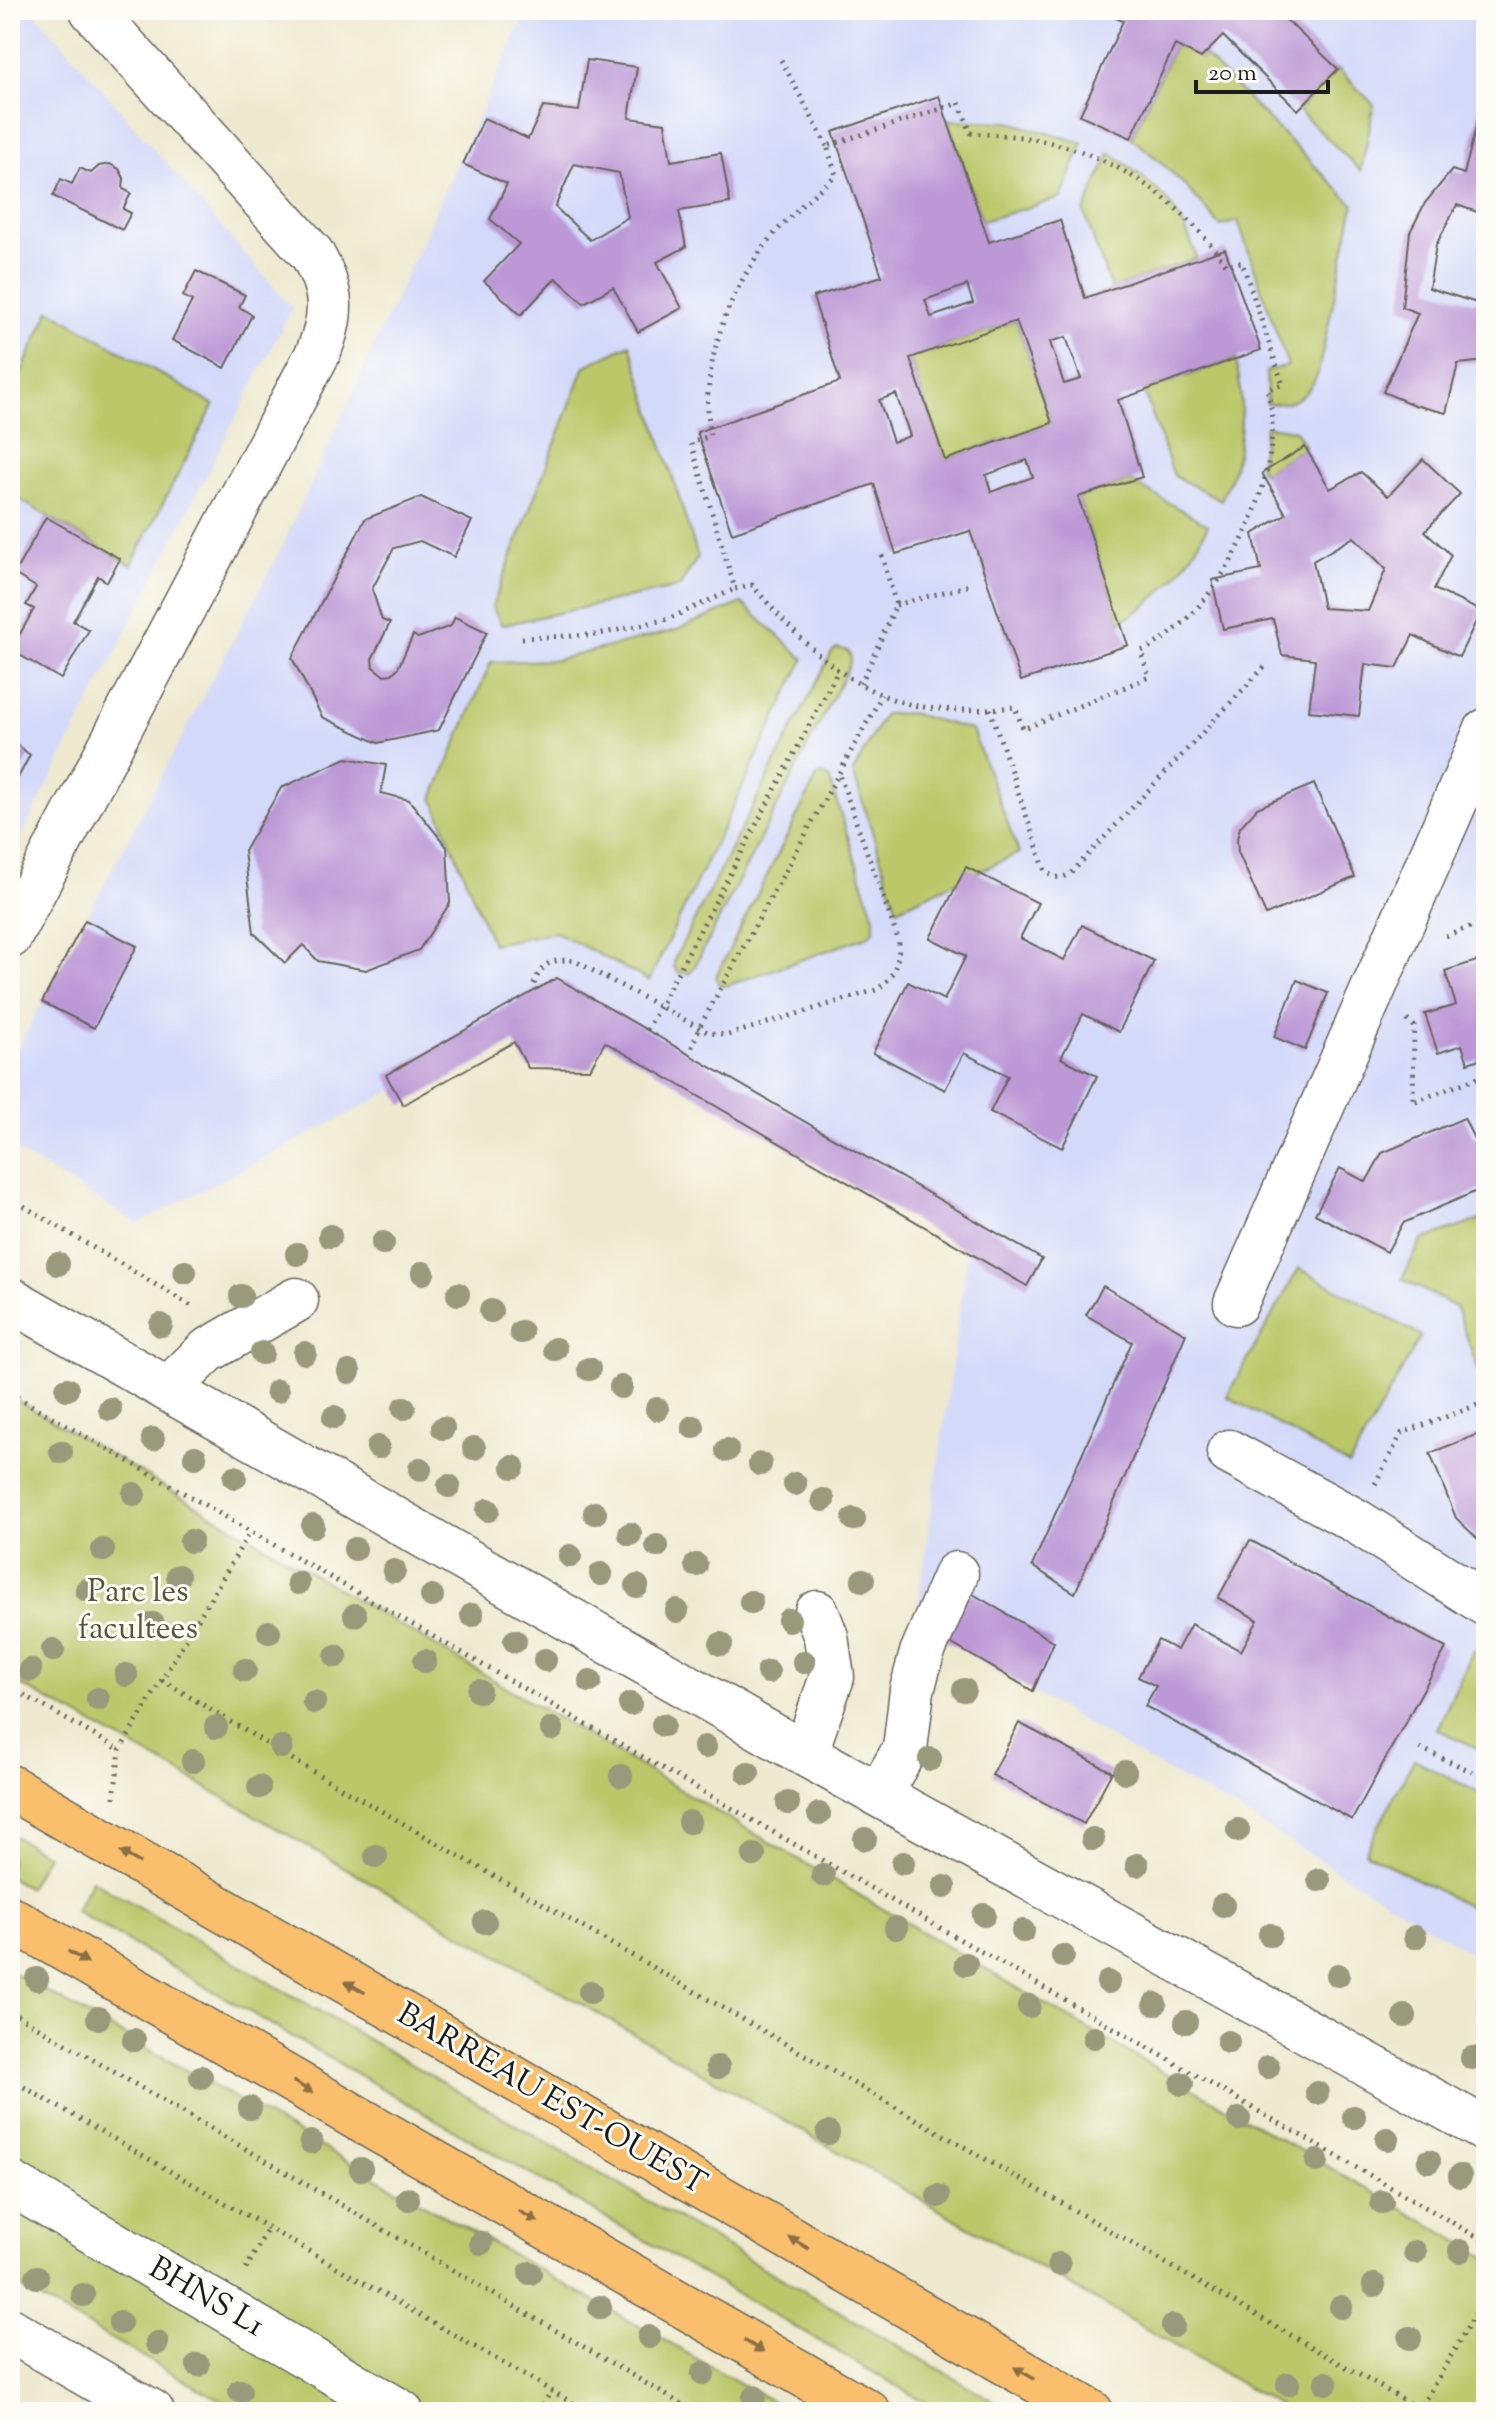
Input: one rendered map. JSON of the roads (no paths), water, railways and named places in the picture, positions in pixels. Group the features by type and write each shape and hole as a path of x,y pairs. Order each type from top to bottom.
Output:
{"main road":[{"name":"BARREAU EST-OUEST","path":"10,1787 1091,2412"},
{"path":"10,1918 868,2412"}],"street":[{"path":"10,936 318,353 328,327 330,301 324,275 312,254 92,10"},
{"path":"1236,1303 1486,731"},
{"path":"10,1299 805,1754 1486,2130"},
{"path":"168,1389 207,1351 296,1300"},
{"path":"1229,1452 1356,1521 1486,1604"},
{"path":"879,1794 905,1749 912,1690 922,1653 956,1574"},
{"path":"805,1754 832,1677 826,1637 817,1613"},
{"name":"BHNS L1","path":"10,2183 401,2412"},
{"name":"BHNS L1","path":"10,2200 376,2412"},
{"path":"10,2330 152,2412"}],"park label":[{"name":"Parc les facultees","path":"138,1612"}]}
